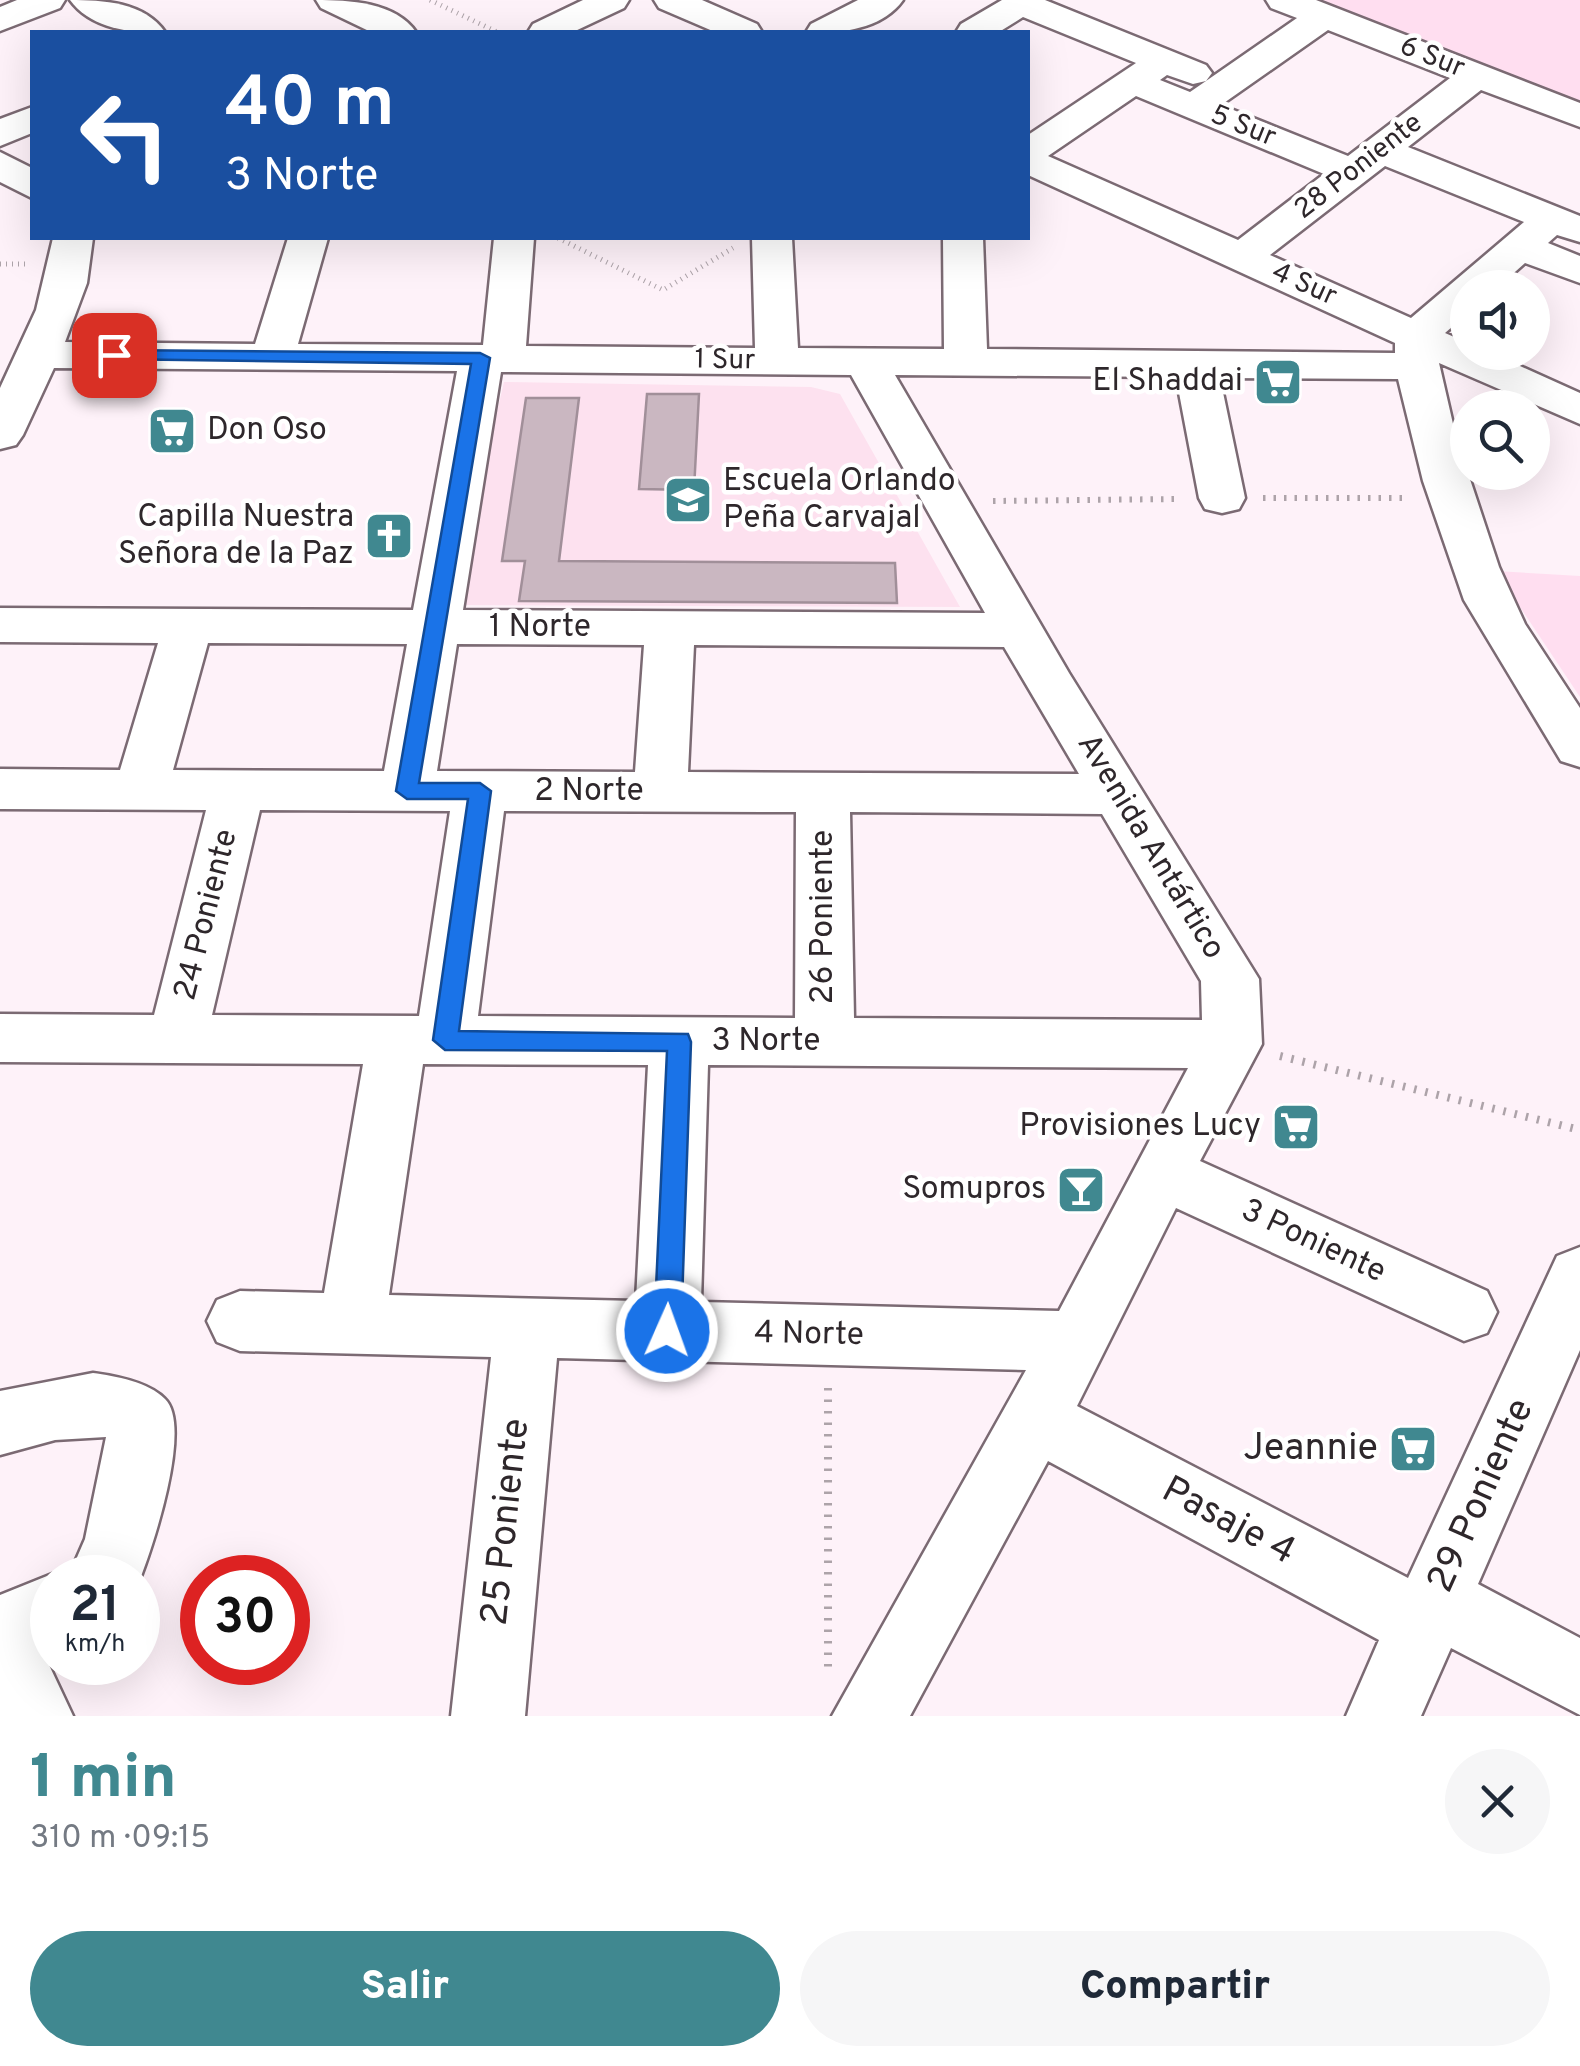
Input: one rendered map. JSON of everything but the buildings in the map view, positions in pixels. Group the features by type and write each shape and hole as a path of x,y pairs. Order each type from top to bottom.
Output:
{"street":[{"path":"88,0 144,30"},
{"path":"334,0 394,30"},
{"path":"550,30 611,0"},
{"path":"672,0 740,30"},
{"path":"828,30 884,0"},
{"name":"6 Sur","path":"1284,0 1580,116"},
{"path":"977,30 1024,2"},
{"name":"5 Sur","path":"1024,2 1149,72 1366,161 1566,225"},
{"path":"1208,96 1325,15"},
{"path":"1030,151 1149,72"},
{"name":"28 Poniente","path":"1242,257 1476,76"},
{"path":"0,134 30,119"},
{"name":"4 Sur","path":"1030,161 1242,257 1415,351 1580,410"},
{"path":"0,164 30,185"},
{"path":"1493,270 1520,246 1566,225"},
{"path":"0,435 73,264 73,240"},
{"path":"273,357 307,240"},
{"path":"407,791 434,627 514,240"},
{"path":"963,240 966,362"},
{"path":"753,242 777,361"},
{"path":"1520,246 1580,271"},
{"path":"1450,312 1415,351 1452,498 1497,620 1580,748"},
{"name":"1 Sur","path":"35,354 1195,364 1415,351"},
{"name":"Avenida Antártico","path":"866,362 1230,979 1232,1044"},
{"path":"1195,364 1222,498"},
{"name":"1 Norte","path":"0,625 1021,630"},
{"path":"142,790 188,626"},
{"path":"660,792 670,628"},
{"name":"2 Norte","path":"0,789 1118,794"},
{"name":"24 Poniente","path":"177,1039 238,790"},
{"path":"352,1324 480,791"},
{"name":"26 Poniente","path":"823,792 825,1042"},
{"name":"3 Norte","path":"0,1038 1232,1044"},
{"path":"667,1331 679,1042"},
{"path":"855,1703 1078,1341 1162,1172 1232,1044"},
{"name":"3 Poniente","path":"1162,1172 1464,1312"},
{"name":"29 Poniente","path":"1383,1716 1580,1276"},
{"name":"4 Norte","path":"240,1321 1078,1341"},
{"name":"25 Poniente","path":"488,1716 527,1328"},
{"path":"0,1423 90,1404 128,1408 143,1422 114,1555"},
{"name":"Pasaje 4","path":"1033,1418 1429,1613 1580,1678"},
{"path":"0,1631 30,1619"},
{"path":"0,1643 36,1716"}],"path":[{"path":"430,0 492,30"},
{"path":"562,240 663,290 753,242"},
{"path":"1232,1044 1580,1130"},
{"path":"828,1335 828,1676 855,1703"}],"shaded area":[{"path":"1308,0 1580,0 1580,101"},
{"name":"Escuela Orlando Peña Carvajal","path":"504,382 811,387 840,394 960,607 452,605"},
{"path":"1496,571 1580,576 1580,697"}],"place":[{"name":"El Shaddai","path":"1278,382"},
{"name":"Don Oso","path":"172,431"},
{"name":"Escuela Orlando Peña Carvajal","path":"688,500"},
{"name":"Capilla Nuestra Señora de la Paz","path":"389,536"},
{"name":"Provisiones Lucy","path":"1296,1127"},
{"name":"Somupros","path":"1081,1190"},
{"name":"Jeannie","path":"1413,1449"}],"route":[{"path":"114,355 480,358 407,791 480,791 445,1040 679,1042 667,1331"}]}
